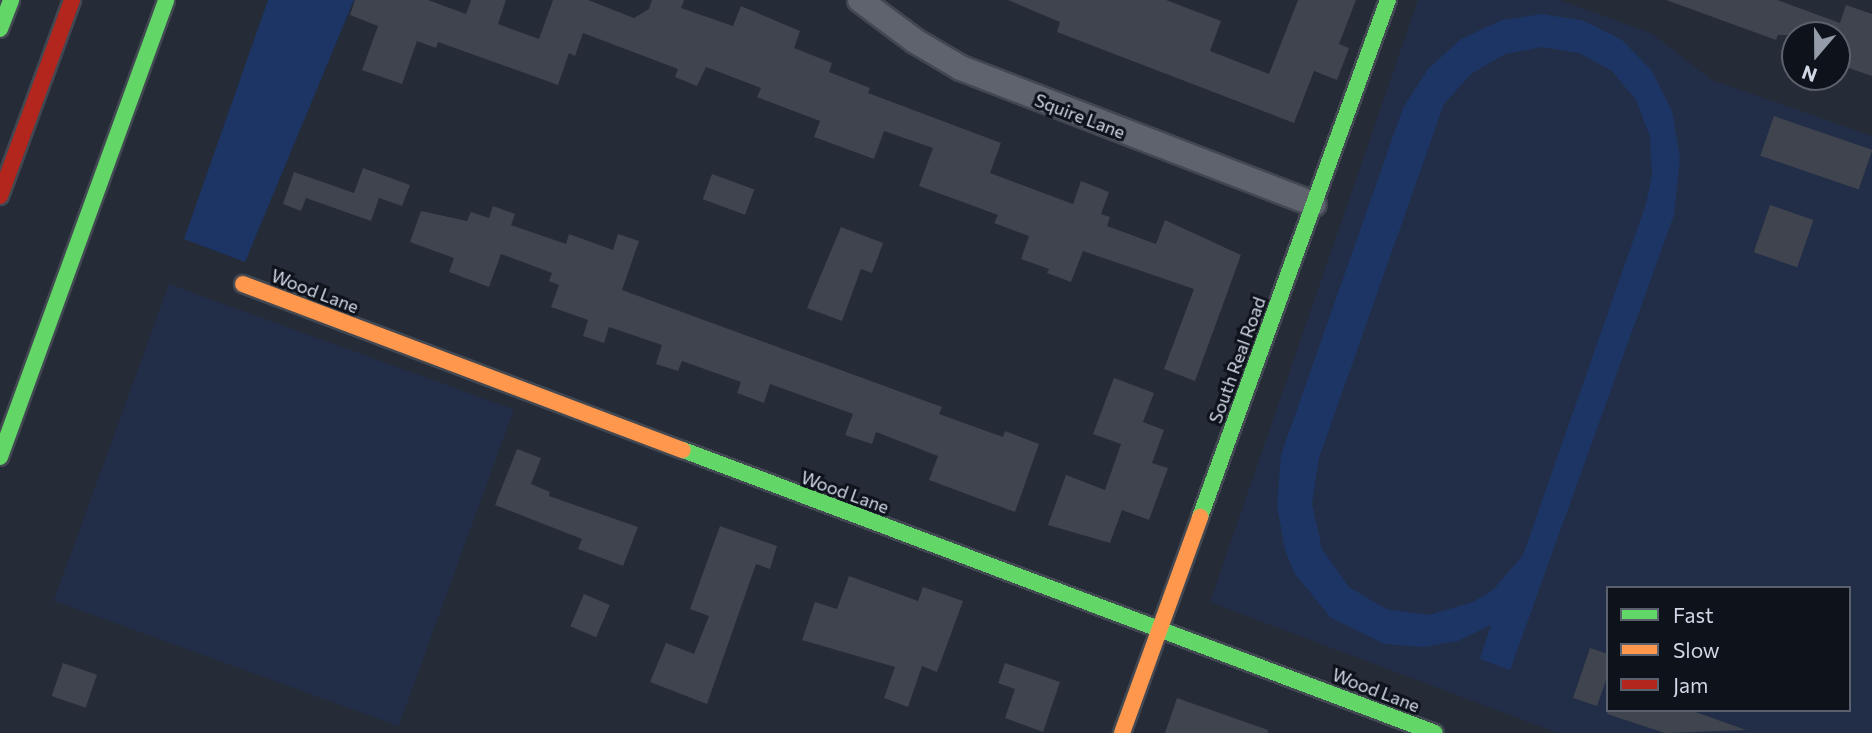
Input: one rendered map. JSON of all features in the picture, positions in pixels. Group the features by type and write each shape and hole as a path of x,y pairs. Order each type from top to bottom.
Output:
{"main road":[{"path":"0,29 11,0"},
{"path":"0,196 72,0"},
{"path":"0,457 166,0"},
{"name":"South Real Road","path":"1122,733 1388,0"},
{"name":"Wood Lane","path":"243,284 1435,733"}],"street":[{"name":"Squire Lane","path":"860,0 915,41 972,73 1314,204"}],"shaded area":[{"path":"268,0 354,0 245,262 184,239"},
{"path":"1418,0 1559,0 1651,33 1712,80 1872,136 1872,733 1557,733 1210,602"},
{"path":"1542,14 1584,21 1622,40 1652,71 1672,111 1680,158 1674,215 1510,670 1480,659 1491,625 1458,641 1423,647 1385,644 1331,618 1295,574 1285,550 1277,506 1281,455 1403,108 1428,69 1461,39 1502,20","holes":["1542,47 1579,53 1612,71 1636,100 1650,137 1652,175 1646,204 1523,555 1493,590 1473,602 1429,615 1386,609 1349,587 1322,549 1312,504 1319,458 1444,104 1471,74 1505,54"]},
{"path":"169,284 514,410 399,726 54,601"}],"building":[{"path":"355,0 428,0 466,14 471,0 506,0 498,24 539,39 553,0 588,0 634,18 649,9 652,0 684,0 681,8 733,26 741,6 800,31 794,48 832,63 829,72 870,88 868,93 1001,143 990,173 1073,204 1081,181 1109,192 1101,214 1110,217 1107,226 1156,244 1165,220 1241,255 1195,381 1164,369 1194,289 1083,251 1071,282 1047,273 1049,269 1021,259 1029,236 994,223 998,215 919,186 933,148 884,131 874,159 814,137 820,121 757,97 761,88 706,67 697,86 675,77 678,69 583,33 575,56 569,53 558,85 438,42 436,48 417,41 402,84 362,70 378,26 350,15"},
{"path":"1008,0 1166,0 1221,21 1210,51 1269,74 1298,0 1356,0 1339,44 1349,48 1337,80 1314,71 1294,123 1057,32 1060,22"},
{"path":"1666,0 1777,0 1835,21 1781,21 1781,35 1778,35 1776,40"},
{"path":"1846,5 1872,14 1872,76 1851,69 1851,21 1841,21"},
{"path":"1774,116 1872,150 1859,190 1760,156"},
{"path":"363,168 410,185 402,206 379,198 371,221 306,198 301,211 283,204 294,172 354,193"},
{"path":"712,174 754,189 745,215 703,199"},
{"path":"1770,205 1813,220 1797,267 1754,252"},
{"path":"493,206 515,214 511,225 566,244 569,234 613,250 618,234 639,241 622,290 942,407 939,414 1003,437 1005,431 1039,444 1015,512 929,480 938,456 876,432 872,444 845,435 853,414 770,384 764,403 737,393 741,382 682,361 678,371 656,364 662,345 609,327 604,343 583,336 588,320 551,307 559,285 549,281 552,273 501,254 489,287 449,272 454,258 410,242 421,211 467,221 471,212 489,218"},
{"path":"841,227 883,243 872,273 861,269 842,321 807,308"},
{"path":"1114,378 1154,393 1143,422 1164,430 1152,463 1168,468 1149,520 1122,510 1110,543 1048,525 1066,475 1105,490 1121,444 1093,434"},
{"path":"517,449 541,458 531,484 550,492 549,496 638,527 623,566 578,549 582,539 495,505"},
{"path":"720,526 777,546 770,569 756,564 707,704 650,682 666,643 694,654 709,616 690,609"},
{"path":"849,576 918,601 923,587 963,601 937,672 922,666 908,707 884,698 895,667 802,640 815,602 837,609"},
{"path":"584,594 610,605 596,637 570,626"},
{"path":"1590,648 1606,653 1606,681 1597,706 1573,698"},
{"path":"63,663 97,675 86,708 52,696"},
{"path":"1005,663 1060,682 1043,732 1005,718 1015,689 998,683"},
{"path":"1177,698 1268,730 1268,733 1165,733"},
{"path":"1696,712 1746,730 1665,733 1607,714"}],"traffic: fast":[{"path":"0,29 11,0"},
{"path":"0,457 166,0"},
{"path":"1200,517 1388,0"},
{"path":"683,450 1435,733"}],"traffic: slow":[{"path":"243,284 683,450"},
{"path":"1122,733 1200,517"}],"traffic: jam":[{"path":"0,196 72,0"}]}
